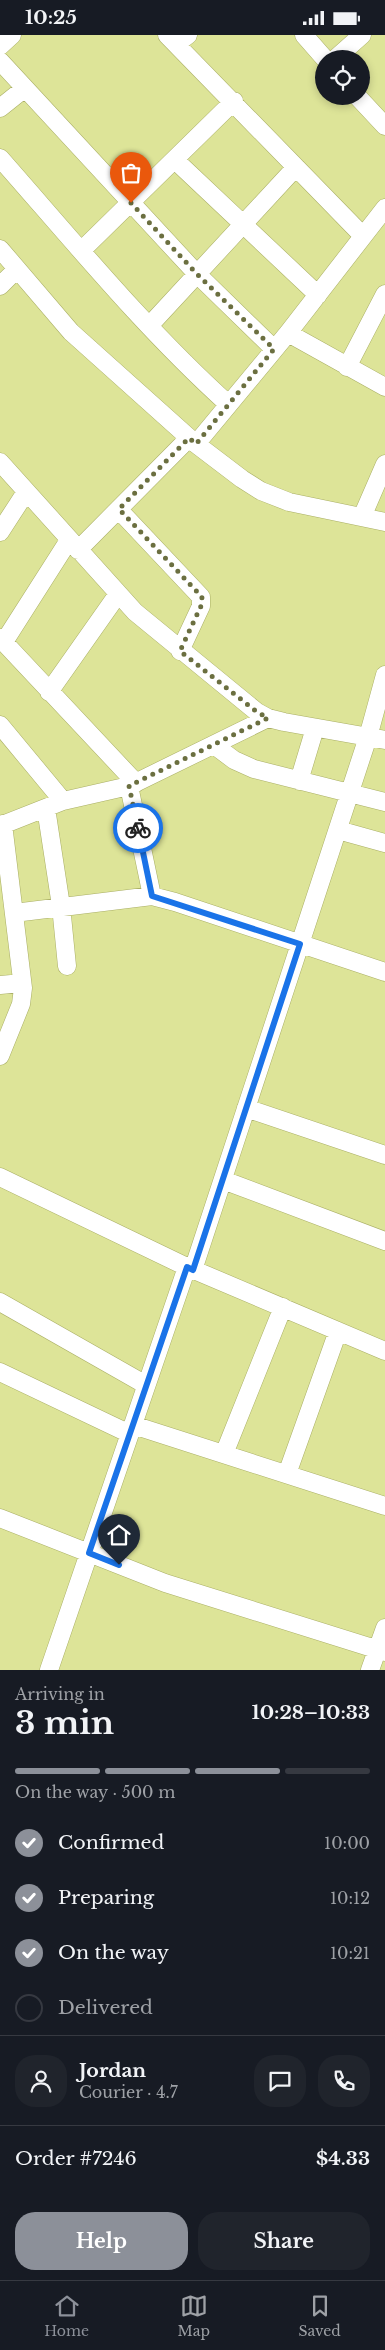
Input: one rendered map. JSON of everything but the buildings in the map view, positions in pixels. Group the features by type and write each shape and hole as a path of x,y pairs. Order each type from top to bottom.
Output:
{"street":[{"path":"0,45 12,35"},
{"path":"304,35 317,50"},
{"path":"345,50 362,35"},
{"path":"177,38 234,101 363,236"},
{"path":"0,61 197,274 274,349"},
{"path":"0,108 25,88"},
{"path":"82,251 234,101"},
{"path":"365,105 385,127"},
{"path":"0,159 149,326 190,370 228,404"},
{"path":"175,160 318,295"},
{"path":"149,326 296,167"},
{"path":"152,896 132,785 2,640 74,545 119,509 192,441 228,404 288,333 385,208"},
{"path":"0,249 70,332 192,441 242,479 272,496 289,502 385,522"},
{"path":"0,286 16,270"},
{"path":"347,367 382,305"},
{"path":"288,333 385,387"},
{"path":"0,463 118,594 151,627 257,712 268,718 315,729 377,739"},
{"path":"362,517 385,464"},
{"path":"0,532 26,491"},
{"path":"119,509 202,597 201,606 180,651"},
{"path":"49,692 118,594"},
{"path":"49,1670 146,1385 223,1180 350,794 377,739 385,675"},
{"path":"0,1057 21,1004 22,983 1,825 64,801 132,785 268,718"},
{"path":"0,725 64,801"},
{"path":"299,781 315,729"},
{"path":"214,745 244,765 299,781 385,802"},
{"path":"46,807 61,906 67,966"},
{"path":"338,830 385,843"},
{"path":"14,913 152,896 385,972"},
{"path":"0,985 22,983"},
{"path":"246,1108 385,1155"},
{"path":"0,1177 190,1269 385,1351"},
{"path":"223,1180 385,1241"},
{"path":"0,1302 146,1385"},
{"path":"224,1454 283,1307"},
{"path":"286,1474 338,1331"},
{"path":"0,1372 131,1429 224,1454 385,1506"},
{"path":"0,1518 165,1583 381,1651"},
{"path":"370,1670 381,1651 385,1628"}],"way so far":[{"path":"131,203 197,274 274,349 196,444 189,438 119,509 202,597 201,606 180,651 257,712 268,718 129,786 138,828"}],"route":[{"path":"119,1565 89,1553 187,1267 193,1270 300,944 152,896 138,828"}]}
